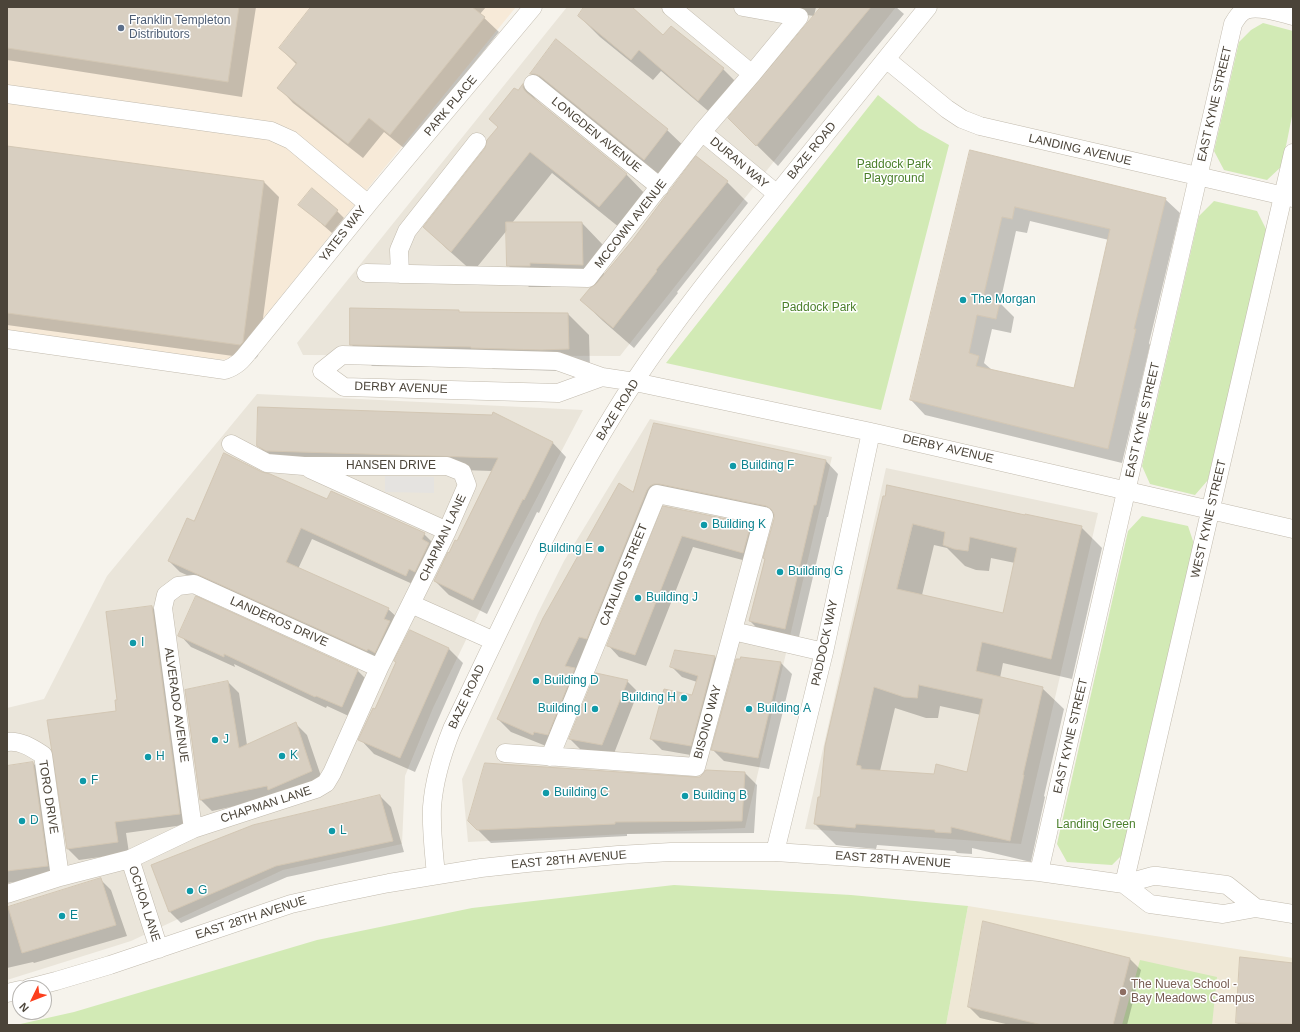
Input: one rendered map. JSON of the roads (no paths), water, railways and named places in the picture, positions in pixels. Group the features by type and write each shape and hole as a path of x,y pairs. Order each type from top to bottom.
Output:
{"street":[{"name":"PARK PLACE","path":"368,204 533,7"},
{"path":"671,7 752,74"},
{"name":"MCCOWN AVENUE","path":"366,274 588,278 702,132 799,17 743,7"},
{"name":"BAZE ROAD","path":"436,875 432,837 432,807 442,753 494,641 560,508 584,464 635,382 671,329 777,194 928,7"},
{"name":"EAST KYNE STREET","path":"1039,872 1233,24 1246,10 1256,8 1288,15"},
{"name":"LANDING AVENUE","path":"886,59 947,110 962,119 980,126 1288,197"},
{"name":"LONGDEN AVENUE","path":"533,84 660,187"},
{"name":"YATES WAY","path":"7,94 271,131 291,140 368,204 239,364 233,368 226,370 7,339"},
{"name":"DURAN WAY","path":"702,132 777,194"},
{"path":"400,274 399,250 407,232 477,142"},
{"name":"WEST KYNE STREET","path":"1124,884 1212,509 1288,197 1293,153"},
{"name":"DERBY AVENUE","path":"602,377 558,394 344,387 322,371 342,355 557,361 602,377 635,382 871,432 1212,509 1293,529"},
{"name":"PADDOCK WAY","path":"775,852 824,652 871,432"},
{"name":"HANSEN DRIVE","path":"231,444 267,462 304,466 447,466 462,472 467,485"},
{"name":"HANSEN DRIVE","path":"304,466 447,531"},
{"name":"CHAPMAN LANE","path":"7,894 60,877 130,860 193,829 255,808 298,796 316,789 326,782 332,773 379,668 447,531 467,485"},
{"name":"CATALINO STREET","path":"550,757 657,494 764,516"},
{"name":"BISONO WAY","path":"504,754 696,767 764,516"},
{"name":"LANDEROS DRIVE","path":"178,586 194,584 379,668"},
{"name":"ALVERADO AVENUE","path":"178,586 166,595 163,608 193,829"},
{"path":"411,604 494,641"},
{"path":"733,631 824,652"},
{"name":"TORO DRIVE","path":"7,742 12,741 28,746 43,755 60,877"},
{"name":"EAST 28TH AVENUE","path":"52,983 292,904 347,891 436,875 527,863 618,855 671,852 775,852 1039,872 1124,884 1153,876 1227,885 1256,908"},
{"name":"OCHOA LANE","path":"130,860 158,949"},
{"name":"EAST 28TH AVENUE","path":"1124,884 1150,904 1223,914 1256,908 1293,914"}],"place":[{"name":"Franklin Templeton Distributors","path":"121,28"},
{"name":"The Morgan","path":"963,300"},
{"name":"Building F","path":"733,466"},
{"name":"Building K","path":"704,525"},
{"name":"Building E","path":"601,549"},
{"name":"Building G","path":"780,572"},
{"name":"Building J","path":"638,598"},
{"name":"I","path":"133,643"},
{"name":"Building D","path":"536,681"},
{"name":"Building H","path":"684,698"},
{"name":"Building I","path":"595,709"},
{"name":"Building A","path":"749,709"},
{"name":"J","path":"215,740"},
{"name":"K","path":"282,756"},
{"name":"H","path":"148,757"},
{"name":"F","path":"83,781"},
{"name":"Building C","path":"546,793"},
{"name":"Building B","path":"685,796"},
{"name":"D","path":"22,821"},
{"name":"L","path":"332,831"},
{"name":"G","path":"190,891"},
{"name":"E","path":"62,916"},
{"name":"The Nueva School - Bay Meadows Campus","path":"1123,992"}],"park label":[{"name":"Paddock Park Playground","path":"894,172"},
{"name":"Paddock Park","path":"819,308"},
{"name":"Landing Green","path":"1096,825"}]}
